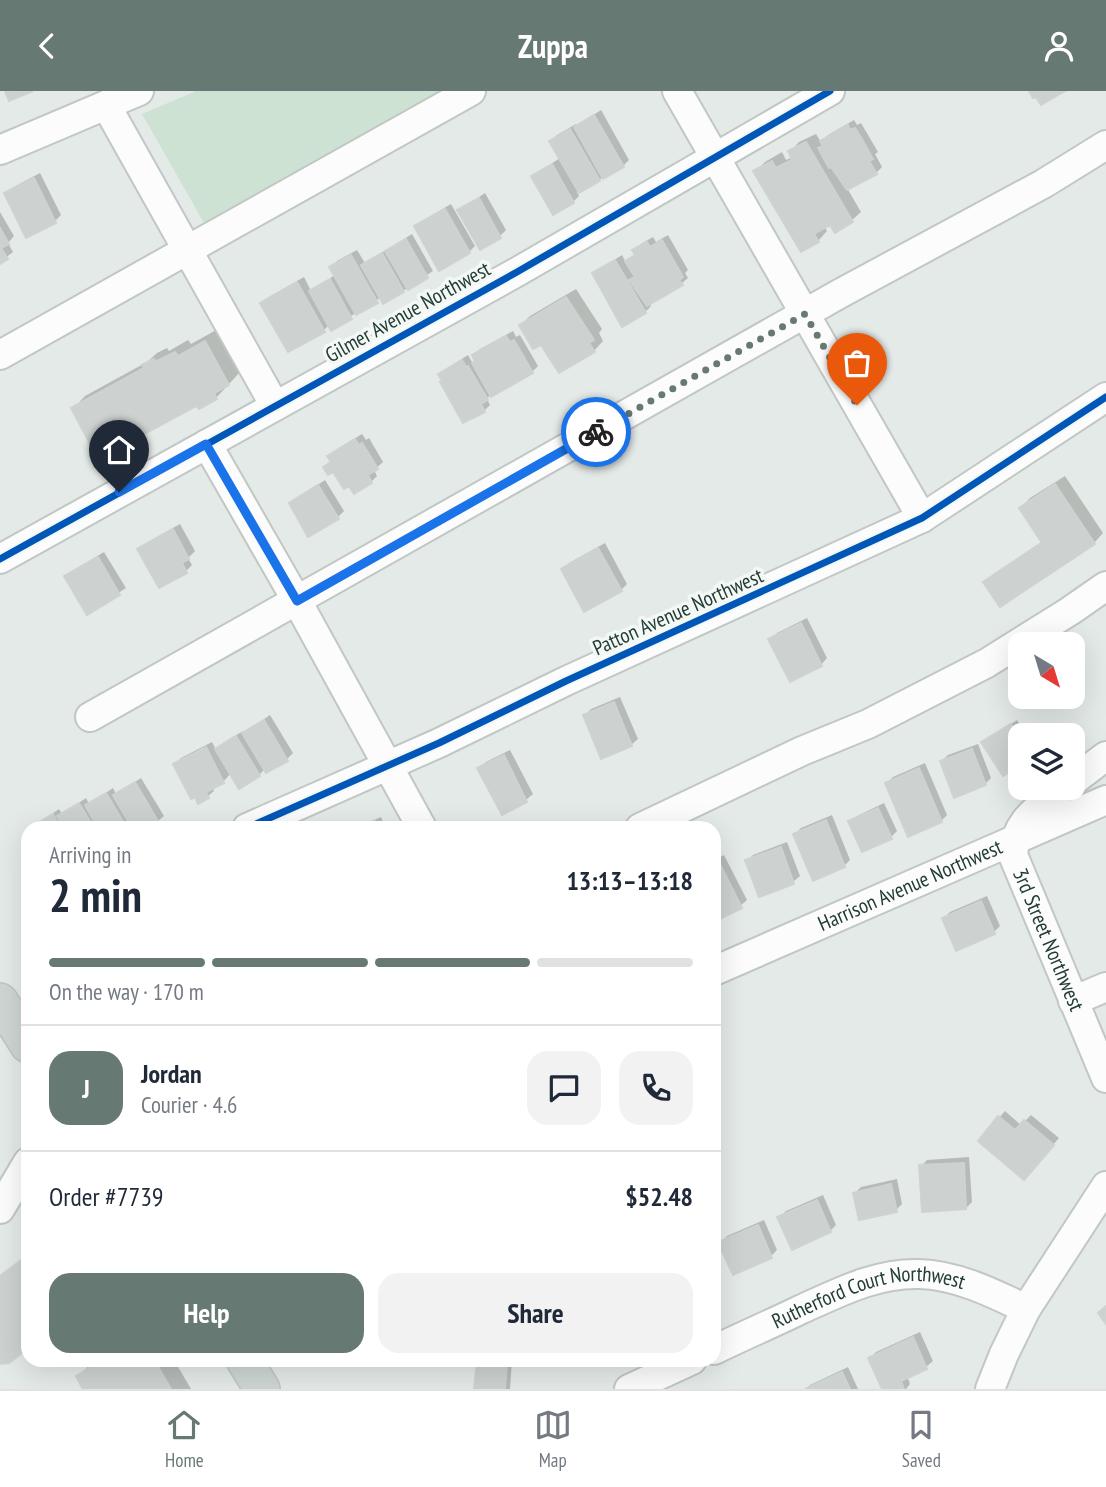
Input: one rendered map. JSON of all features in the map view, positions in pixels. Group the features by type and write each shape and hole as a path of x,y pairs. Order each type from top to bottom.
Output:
{"main road":[{"path":"0,1001 21,1034"},
{"path":"248,1367 262,1389"}],"street":[{"path":"0,150 139,91"},
{"path":"0,355 471,91"},
{"path":"677,91 922,518"},
{"name":"Gilmer Avenue Northwest","path":"0,559 517,272 830,91"},
{"path":"106,105 275,406"},
{"path":"90,717 805,314 1043,184 1106,145"},
{"name":"Patton Avenue Northwest","path":"263,821 922,518 1106,397"},
{"path":"206,444 297,601 418,821"},
{"path":"655,821 802,751 868,724 987,663 1106,586"},
{"path":"1085,772 1106,756"},
{"path":"1014,840 1023,822 1049,800"},
{"name":"Harrison Avenue Northwest","path":"721,968 1106,800"},
{"name":"3rd Street Northwest","path":"1014,840 1015,865 1106,1078"},
{"path":"1073,1001 1106,987"},
{"path":"0,1209 21,1174"},
{"path":"990,1389 1026,1309 1106,1187"},
{"name":"Rutherford Court Northwest","path":"721,1347 857,1284 888,1276 920,1274 951,1278 989,1291 1026,1309"},
{"path":"629,1389 677,1367"}],"green space":[{"path":"196,91 444,91 204,223 142,114"}],"building":[{"path":"5,91 33,91 9,101"},
{"path":"1029,91 1065,91 1041,105"},
{"path":"594,115 624,167 603,179 574,127"},
{"path":"848,125 850,130 855,128 863,141 873,159 869,161 877,174 847,190 831,167 829,168 818,148 823,146 820,141"},
{"path":"570,129 600,181 579,193 549,141"},
{"path":"806,142 853,222 835,233 830,225 814,234 819,242 801,252 753,171 772,161 776,168 792,160 788,151"},
{"path":"552,164 574,203 553,215 531,176"},
{"path":"34,178 56,223 26,238 4,193"},
{"path":"479,198 501,238 480,250 457,210"},
{"path":"445,209 470,253 439,271 414,226"},
{"path":"0,228 9,244 1,248 8,259 0,264"},
{"path":"406,239 428,278 408,290 385,251"},
{"path":"662,240 683,277 679,280 683,285 647,306 629,280 635,277 625,261 635,255 632,250 647,242 650,247"},
{"path":"382,253 404,292 383,304 361,265"},
{"path":"351,255 378,303 356,315 329,267"},
{"path":"615,260 646,313 622,327 592,273"},
{"path":"330,279 352,319 331,331 309,291"},
{"path":"297,282 325,332 288,352 260,303"},
{"path":"566,297 594,340 589,343 595,352 559,373 541,345 533,349 519,325"},
{"path":"506,336 510,342 514,340 533,373 491,397 472,363 475,361 472,355"},
{"path":"205,341 229,385 214,393 217,399 199,409 196,406 98,459 71,408 144,368 142,365 154,359 155,362 175,352 178,356"},
{"path":"462,360 488,400 481,404 485,412 463,423 438,374"},
{"path":"355,439 359,445 362,443 378,469 368,475 372,483 354,494 349,486 344,489 333,472 328,475 323,467 331,462 327,456"},
{"path":"1055,484 1095,544 1000,607 983,582 1042,543 1019,508"},
{"path":"318,485 339,519 308,537 289,503"},
{"path":"173,529 189,559 182,563 187,573 159,588 137,549"},
{"path":"598,548 622,591 584,612 561,569"},
{"path":"98,557 120,595 87,615 64,576"},
{"path":"801,623 822,666 790,682 768,639"},
{"path":"614,702 632,746 601,759 583,715"},
{"path":"264,720 288,761 266,773 242,733"},
{"path":"1008,726 1008,773 1003,776 981,742"},
{"path":"236,736 260,776 239,789 215,749"},
{"path":"206,747 224,783 206,792 209,798 198,804 195,797 191,799 173,764"},
{"path":"972,749 986,785 954,798 940,761"},
{"path":"504,755 527,802 502,815 477,768"},
{"path":"919,768 942,822 908,837 885,783"},
{"path":"135,782 158,821 128,821 113,795"},
{"path":"106,793 123,821 94,821 85,805"},
{"path":"79,803 90,821 60,821 57,816"},
{"path":"878,808 892,839 862,852 848,821"},
{"path":"53,814 56,821 41,821"},
{"path":"826,820 845,867 813,881 793,834"},
{"path":"781,847 794,884 759,897 745,860"},
{"path":"721,866 742,908 721,918"},
{"path":"981,901 995,934 956,951 942,918"},
{"path":"998,1116 1015,1130 1024,1120 1054,1145 1024,1180 978,1141"},
{"path":"964,1163 966,1209 922,1212 919,1165"},
{"path":"891,1184 897,1212 859,1220 853,1193"},
{"path":"817,1200 831,1232 792,1250 777,1217"},
{"path":"758,1225 772,1258 733,1275 721,1249 721,1241"},
{"path":"21,1260 21,1354 9,1363 0,1364 0,1276"},
{"path":"1106,1306 1106,1324 1098,1313"},
{"path":"913,1337 927,1369 901,1381 904,1389 882,1389 868,1358"},
{"path":"91,1367 158,1367 171,1389 83,1389 76,1376"},
{"path":"476,1367 507,1367 505,1389 474,1389"},
{"path":"842,1372 850,1389 805,1389"}],"cycle path":[{"path":"0,559 517,272 830,91"},
{"path":"263,821 439,743 566,681 922,518 1106,397"}],"way so far":[{"path":"596,432 805,314 857,405"}],"route":[{"path":"119,492 206,444 297,601 596,432"}]}
